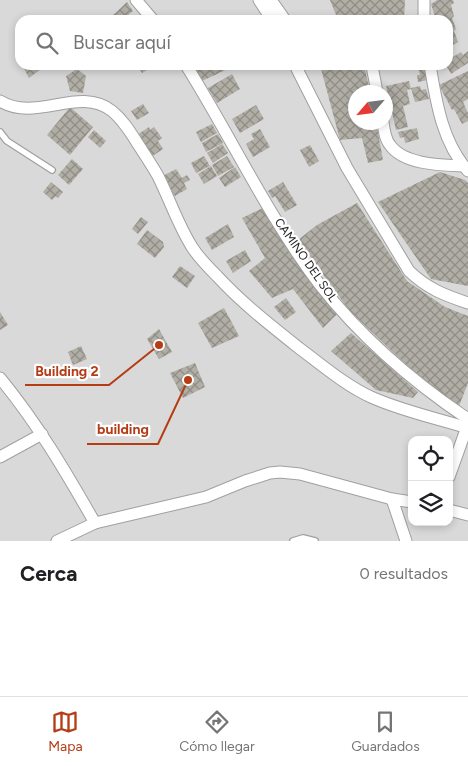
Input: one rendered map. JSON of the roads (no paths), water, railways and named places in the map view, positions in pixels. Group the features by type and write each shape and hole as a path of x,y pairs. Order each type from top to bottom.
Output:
{"street":[{"path":"136,0 149,15"},
{"path":"259,0 269,15"},
{"path":"270,0 281,15"},
{"path":"424,0 424,15"},
{"name":"CAMINO DEL SOL","path":"189,70 283,228 319,283 354,324 397,365 468,425"},
{"path":"297,70 346,168 409,271 422,284 468,303"},
{"path":"373,70 376,85"},
{"path":"431,70 434,93 446,135 466,168"},
{"path":"1,104 23,109 92,101 105,106 119,118 145,155 157,176 181,229 194,250 225,285 262,319 357,390 402,409 468,425 453,466"},
{"path":"385,130 388,143 394,151 402,155 433,165 466,168"},
{"path":"0,378 32,418 95,523"},
{"path":"0,457 42,434"},
{"path":"57,541 95,523 206,497 270,473 300,474 392,499 408,501"},
{"path":"392,499 406,541"},
{"path":"453,511 468,515"}],"lane":[{"path":"0,132 7,141 52,170"},
{"path":"293,541 303,538 314,541"}],"place":[{"name":"Building 2","path":"159,345"},
{"name":"building","path":"188,380"}]}
